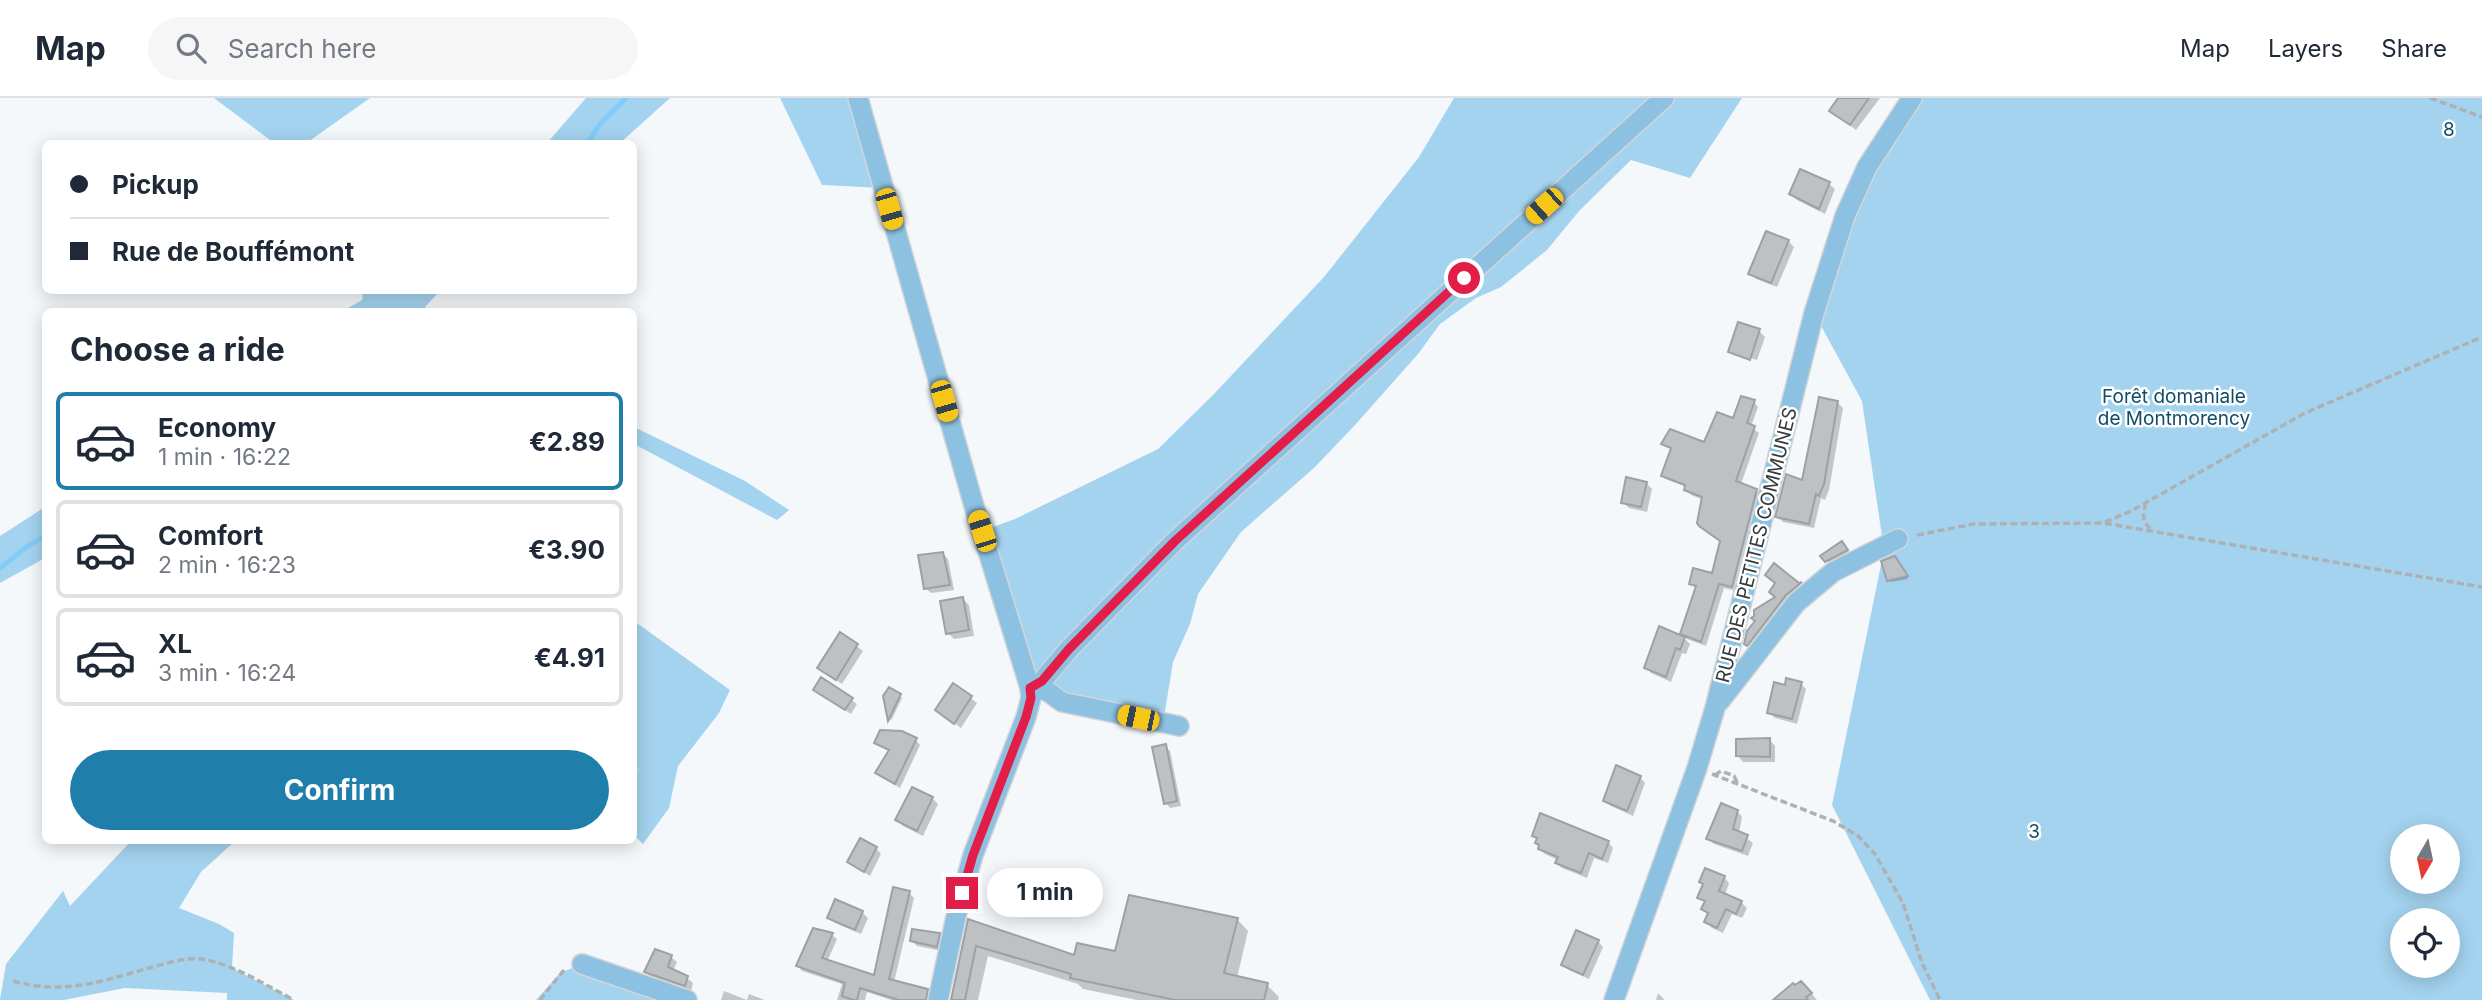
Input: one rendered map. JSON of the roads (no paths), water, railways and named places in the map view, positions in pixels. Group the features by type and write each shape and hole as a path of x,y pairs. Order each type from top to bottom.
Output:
{"street":[{"path":"858,98 1031,698 973,855 938,1000"},
{"path":"1030,688 1042,681 1069,649 1175,541 1664,98"},
{"name":"RUE DES PETITES COMMUNES","path":"1614,1000 1706,772 1715,708 1814,313 1845,216 1867,167 1912,98"},
{"path":"1715,708 1796,603 1833,572 1898,539"},
{"path":"1030,688 1047,691 1062,702 1179,726"},
{"path":"582,964 687,1000"}],"waterway":[{"path":"590,140 600,124 626,98"},
{"path":"0,568 42,538"}],"park label":[{"name":"8","path":"2449,129"},
{"name":"Forêt domaniale de Montmorency","path":"2174,407"},
{"name":"3","path":"2034,831"}]}
